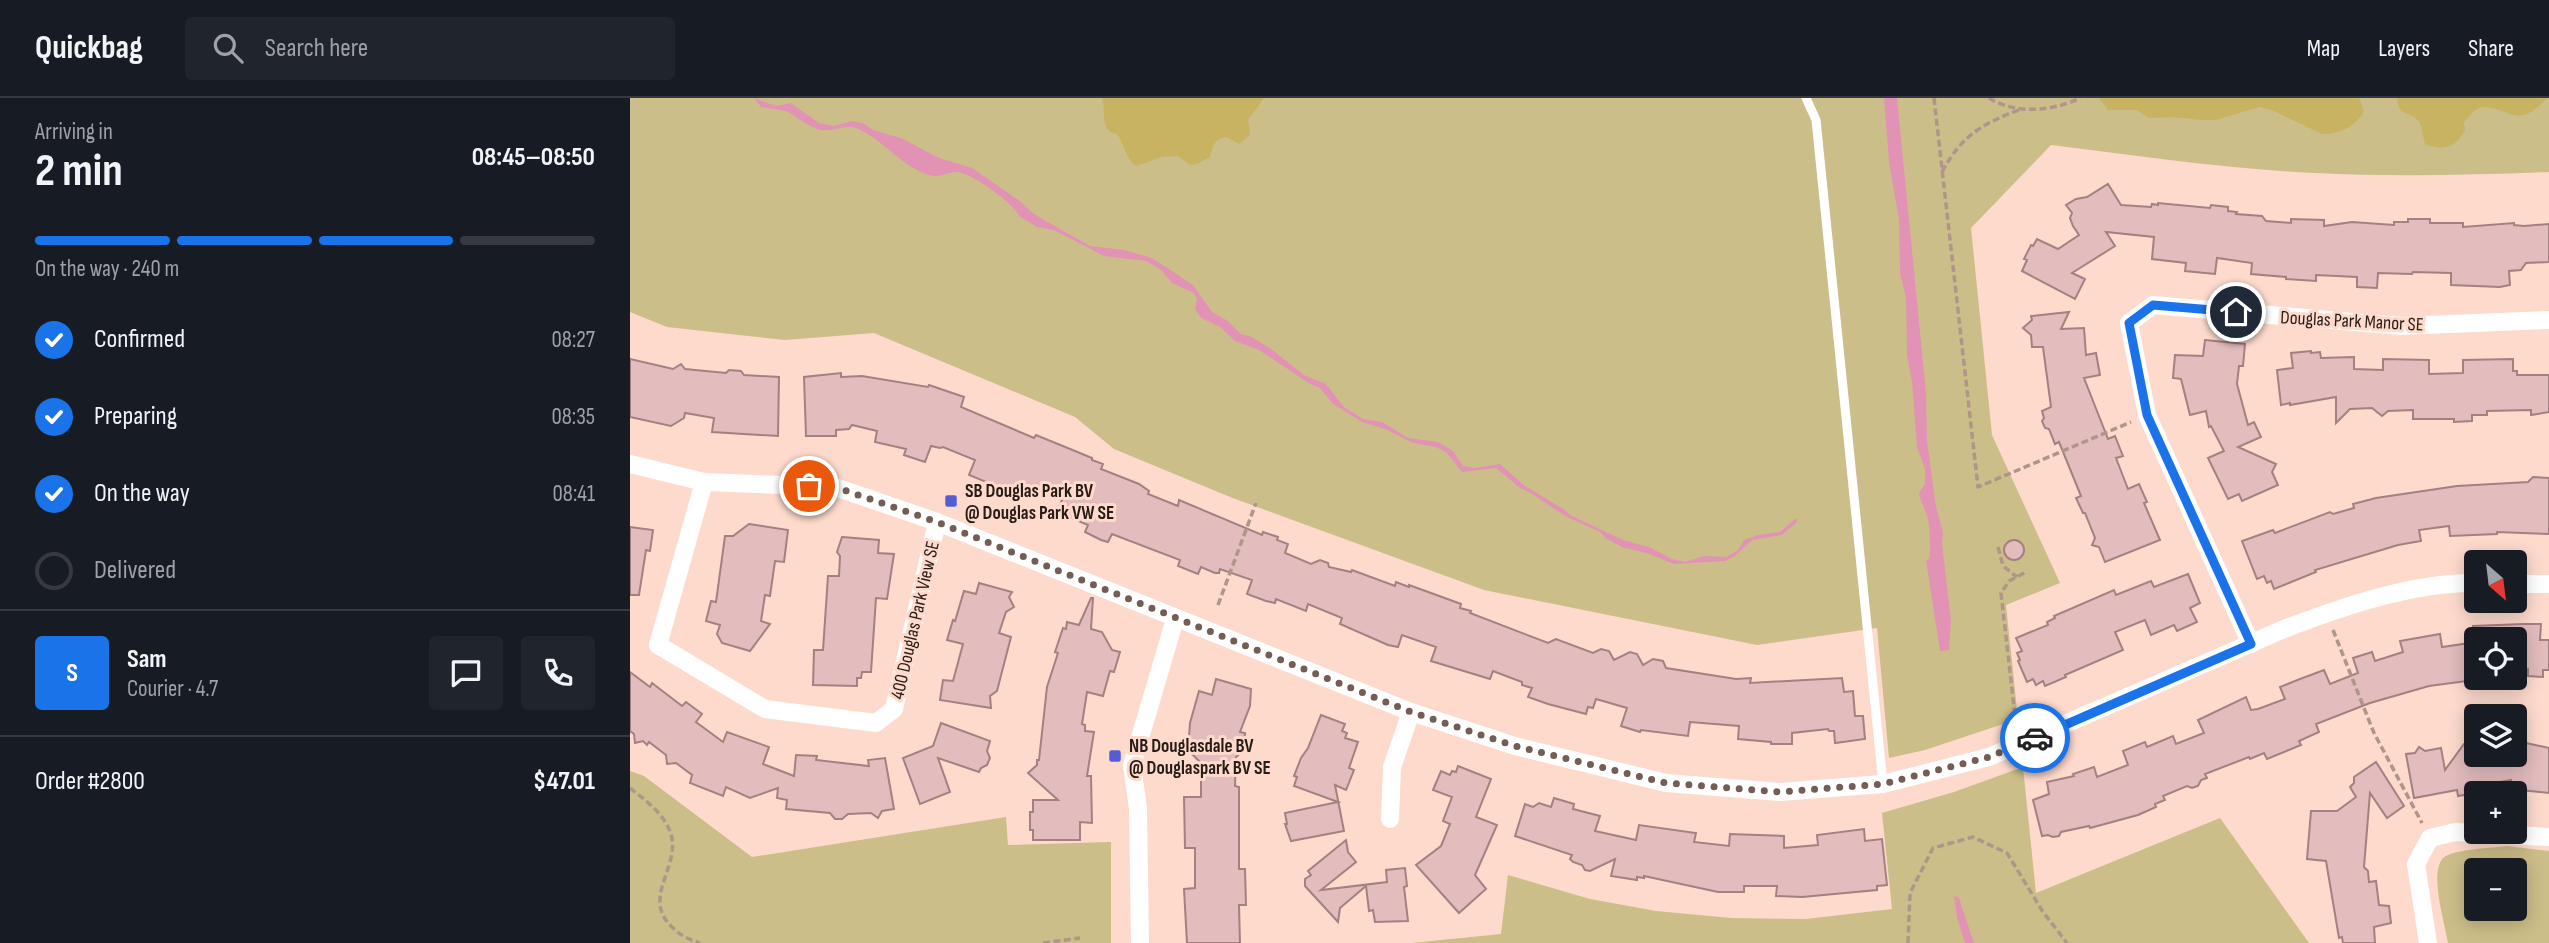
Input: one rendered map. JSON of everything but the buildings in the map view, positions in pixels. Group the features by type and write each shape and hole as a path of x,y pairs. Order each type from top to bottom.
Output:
{"street":[{"name":"Douglas Park Manor SE","path":"2251,644 2147,415 2129,323 2153,305 2401,326 2549,320"},
{"path":"630,464 704,482 835,487 937,522 1411,712 1515,746 1666,783 1780,792 1883,784 1989,757 2326,613 2391,594 2464,583"},
{"name":"400 Douglas Park View SE","path":"704,482 658,645 765,709 876,723 894,709 937,522"},
{"path":"2527,584 2549,584"},
{"path":"1140,943 1138,809 1132,765 1175,619"},
{"path":"1390,820 1392,767 1411,712"},
{"path":"2428,943 2416,864 2430,838 2455,832 2549,837"}],"lane":[{"path":"1806,98 1816,120 1883,784"}],"path":[{"path":"1934,98 1978,487 2147,415"},
{"path":"1989,98 1997,103 2022,109 2049,108 2080,98"},
{"path":"1941,173 1954,149 1989,121 2022,109"},
{"path":"1218,605 1256,503"},
{"path":"1998,547 2003,566 2017,577"},
{"path":"2018,745 2001,593 2009,582 2026,572"},
{"path":"2326,613 2374,733 2430,838"},
{"path":"630,788 655,808 670,832 671,856 659,898 662,917 684,938 700,943"},
{"path":"1908,943 1910,892 1933,848 1973,837 2007,853 2043,912 2067,943"},
{"path":"1043,943 1080,938"}],"shaded area":[{"path":"630,98 2549,98 2549,172 2432,175 2315,173 2216,165 2051,145 1971,228 1992,435 2060,583 2006,605 2018,719 1925,750 1889,758 1877,628 1757,645 1484,590 1230,497 1114,449 1075,417 874,333 785,340 667,327 630,312"},
{"path":"754,98 776,106 791,103 819,123 834,126 852,121 863,123 873,130 901,138 939,158 972,168 1034,214 1090,246 1124,250 1152,258 1193,285 1212,312 1228,321 1241,334 1252,337 1271,349 1304,375 1326,384 1344,407 1363,419 1382,422 1408,438 1438,442 1453,451 1463,466 1474,468 1500,464 1525,486 1570,515 1623,540 1685,562 1704,556 1726,557 1738,550 1744,540 1780,532 1796,518 1797,522 1782,535 1752,540 1735,556 1725,561 1674,564 1622,547 1520,488 1496,468 1462,472 1447,453 1436,447 1413,443 1385,429 1362,422 1333,404 1320,388 1259,350 1235,341 1220,327 1201,318 1195,309 1197,299 1194,293 1172,283 1161,270 1146,261 1104,256 1054,230 1037,227 1019,216 1000,196 970,176 955,172 939,176 929,175 909,166 858,129 816,129 788,112 761,107"},
{"path":"1102,98 1264,98 1248,120 1250,135 1239,144 1226,137 1219,139 1213,146 1210,157 1197,164 1190,165 1178,156 1162,157 1136,166 1117,134 1105,125"},
{"path":"1884,98 1897,98 1926,393 1927,441 1936,507 1943,532 1951,621 1949,650 1940,651 1926,560 1929,559 1930,551 1929,523 1919,493 1925,484 1925,469 1917,447 1912,382 1907,356 1906,298 1900,273 1899,220 1889,162"},
{"path":"2099,98 2359,98 2364,110 2347,128 2322,134 2274,111 2259,107 2216,120 2149,118 2137,110 2108,110"},
{"path":"2397,98 2547,98 2537,108 2521,116 2481,107 2464,122 2465,130 2457,141 2438,147 2425,144 2419,122 2400,109"},
{"path":"2023,767 2036,893 2220,818 2309,943 1412,943 1501,934 1508,875 1590,899 1656,911 1731,918 1806,919 1892,909 1882,813 1954,792"},
{"path":"630,771 644,776 752,857 1006,817 1008,845 1111,842 1111,943 630,943"},
{"path":"2507,846 2549,851 2549,943 2448,943 2438,886 2439,865 2448,855"},
{"path":"1954,896 1959,898 1974,943 1965,943"}],"way so far":[{"path":"809,486 835,487 937,522 1411,712 1515,746 1666,783 1780,792 1883,784 1989,757 2035,738"}],"place":[{"name":"SB Douglas Park BV @ Douglas Park VW SE","path":"951,501"},
{"name":"NB Douglasdale BV @ Douglaspark BV SE","path":"1115,756"}],"route":[{"path":"2035,738 2251,644 2147,415 2129,323 2153,305 2236,312"}]}
